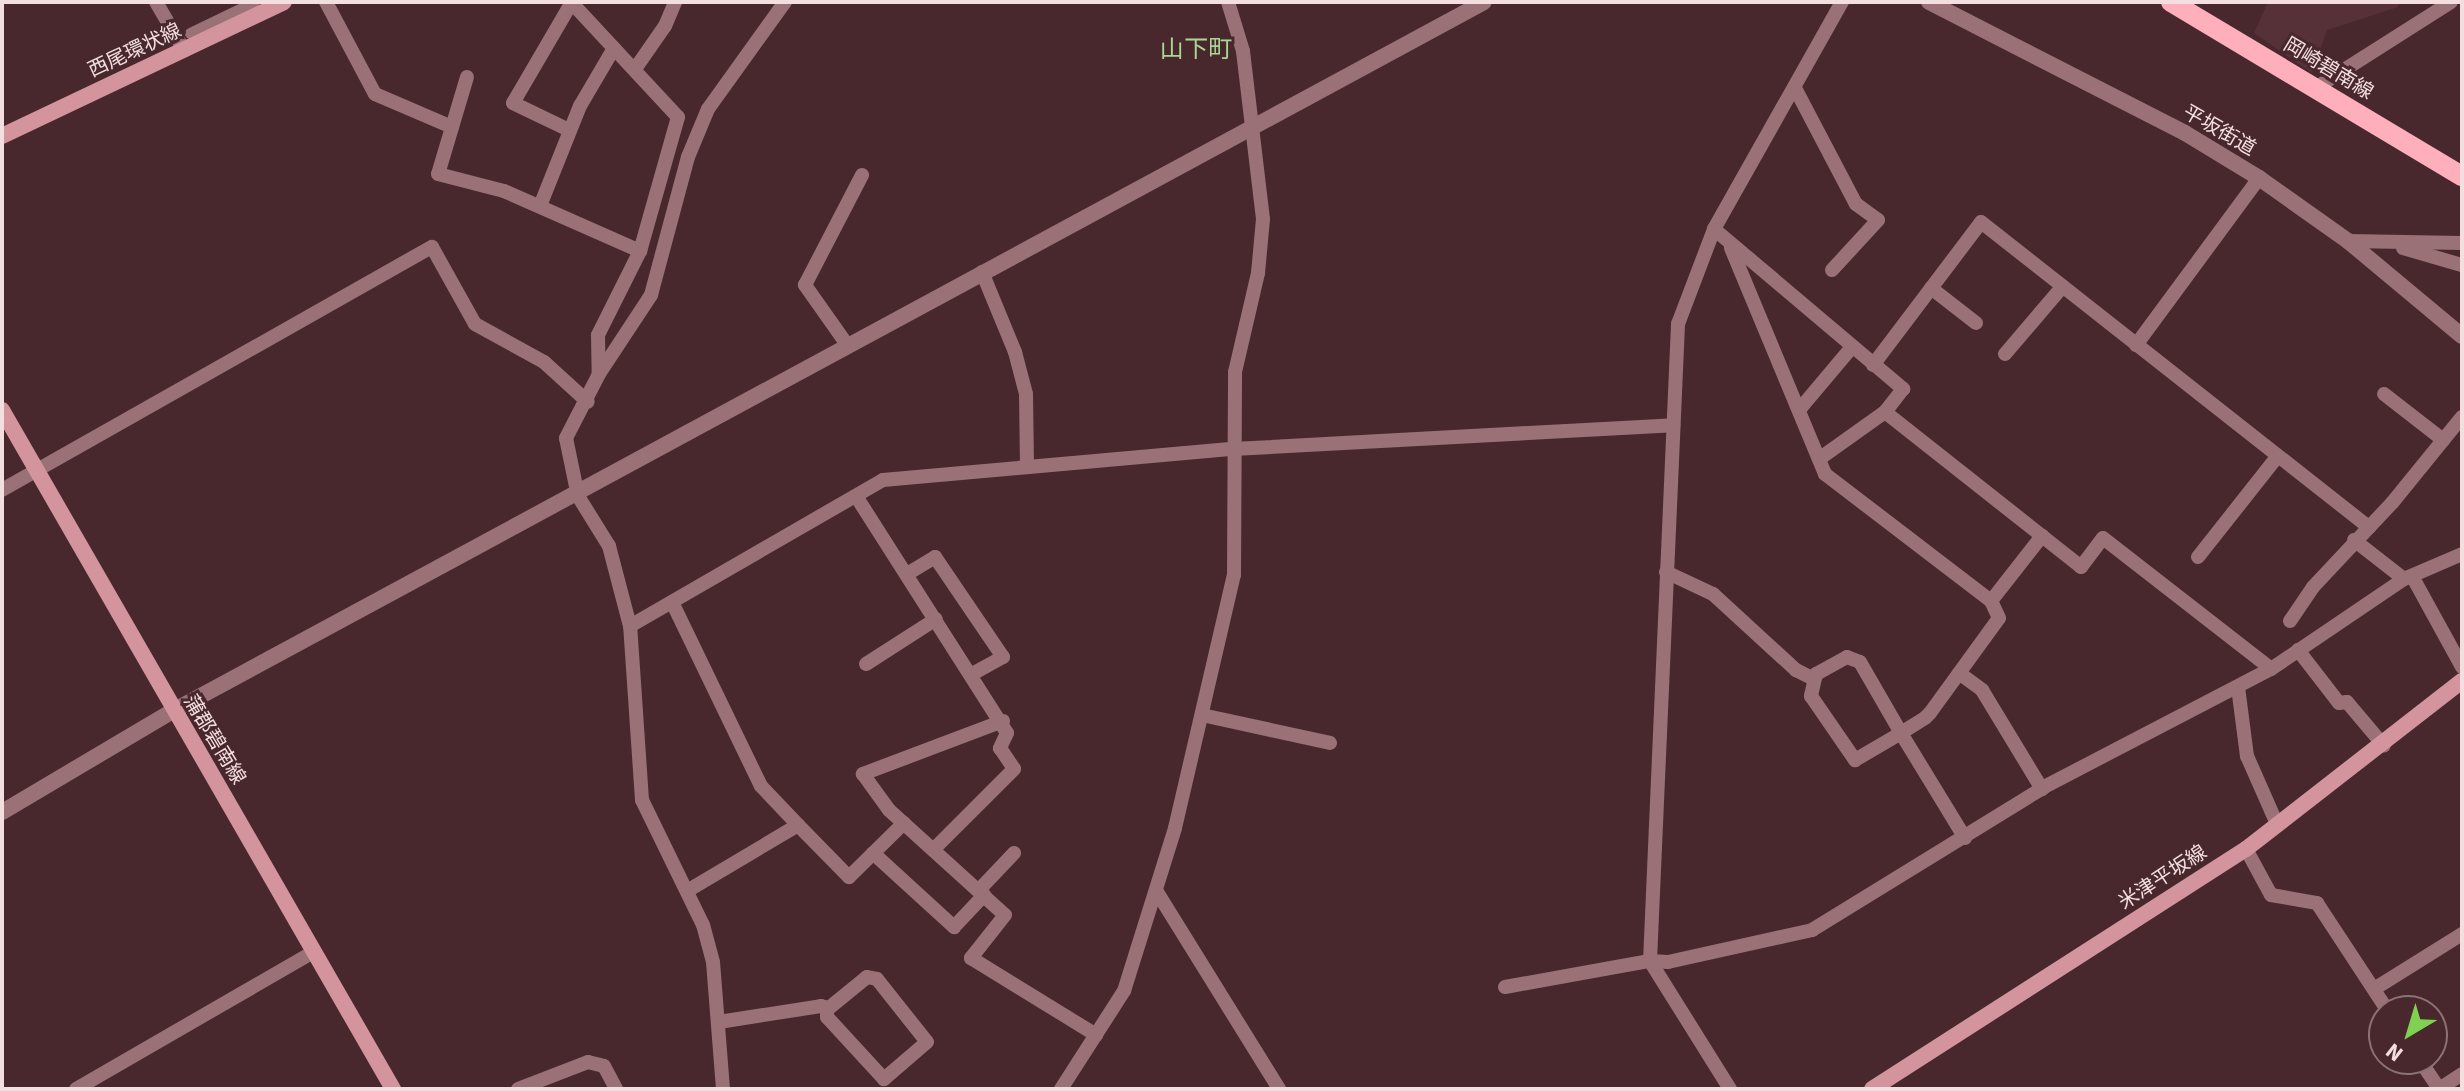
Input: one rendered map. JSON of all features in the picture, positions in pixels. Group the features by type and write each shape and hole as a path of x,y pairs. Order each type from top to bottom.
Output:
{"main road":[{"name":"岡崎碧南線","path":"2171,2 2462,176"},
{"name":"西尾環状線","path":"2,136 184,50 269,4"},
{"name":"蒲郡碧南線","path":"2,410 393,1089"},
{"name":"米津平坂線","path":"1872,1089 2246,849 2461,684"}],"street":[{"path":"156,2 184,50"},
{"path":"326,2 375,94 452,127"},
{"path":"569,130 513,103 572,2 678,117 640,251 598,335 599,374"},
{"path":"635,69 665,26 675,2"},
{"path":"720,1088 719,1022 711,950 687,891 642,800 630,626 609,546 578,496 566,438 588,402 599,374 651,295 688,157 708,109 785,2"},
{"path":"1061,1089 1124,991 1157,892 1234,575 1235,372 1258,273 1263,219 1243,51 1228,2"},
{"path":"2,812 173,711 578,496 1250,125 1484,2"},
{"path":"1730,1089 1650,961 1678,324 1714,229 1842,2"},
{"name":"平坂街道","path":"1929,2 2185,133 2259,178 2348,241 2462,336"},
{"path":"2314,89 2451,2"},
{"path":"190,33 269,4"},
{"path":"540,206 569,130 614,48"},
{"path":"467,77 438,174 540,206 640,251"},
{"path":"1795,88 1856,204 1878,220 1832,270"},
{"path":"848,346 805,285 862,175"},
{"path":"2136,345 2259,178"},
{"path":"1873,365 1981,222 2369,527"},
{"path":"1714,229 1730,247 1903,389 1885,412 1819,459"},
{"path":"2375,240 2462,265"},
{"path":"2348,241 2462,243"},
{"path":"2,490 432,247 475,324 544,362 588,402"},
{"path":"1730,247 1825,474 1991,601 1999,618 1925,718 1901,733 1855,760 1850,757 1811,696 1814,679 1852,657 1901,733 1965,838"},
{"path":"982,272 1015,352 1026,394 1027,467"},
{"path":"2005,354 2063,286"},
{"path":"1931,288 1976,323"},
{"path":"1799,410 1852,347"},
{"path":"2384,394 2443,440"},
{"path":"1885,412 2081,567 2103,538 2271,669"},
{"path":"2290,621 2354,540 2369,527 2462,417"},
{"path":"630,626 883,480 1233,449 1673,425"},
{"path":"2198,557 2277,457"},
{"path":"856,496 1003,721 1007,733 1000,748 1014,769 934,849"},
{"path":"1991,601 2042,536"},
{"path":"2354,540 2408,577 2462,667"},
{"path":"1505,987 1650,961 1668,962 1812,930 2042,789 2271,669 2408,577 2462,554"},
{"path":"907,574 935,557 1003,657 972,674"},
{"path":"1666,572 1713,594 1796,670 1814,679"},
{"path":"672,602 761,786 849,877 904,823"},
{"path":"866,664 936,619"},
{"path":"2298,650 2339,703 2347,702 2384,746"},
{"path":"1959,673 1982,690 2042,789"},
{"path":"2238,687 2247,756 2277,824"},
{"path":"1202,715 1330,743"},
{"path":"1003,721 863,774 904,823 1005,915 971,958 1096,1035"},
{"path":"687,891 798,825"},
{"path":"2246,849 2271,895 2317,903 2378,995"},
{"path":"873,853 954,927 1014,853"},
{"path":"1157,892 1279,1089"},
{"path":"2374,989 2462,934"},
{"path":"76,1089 312,953"},
{"path":"719,1022 827,1008 867,977 877,979 927,1042 884,1079 827,1017 827,1008"},
{"path":"518,1089 588,1062 604,1066 616,1089"},
{"path":"2439,1089 2462,1074"}],"shaded area":[{"path":"2268,2 2399,2 2398,7 2327,30 2312,73 2254,33"}],"district":[{"name":"山下町","path":"1196,50"}]}
